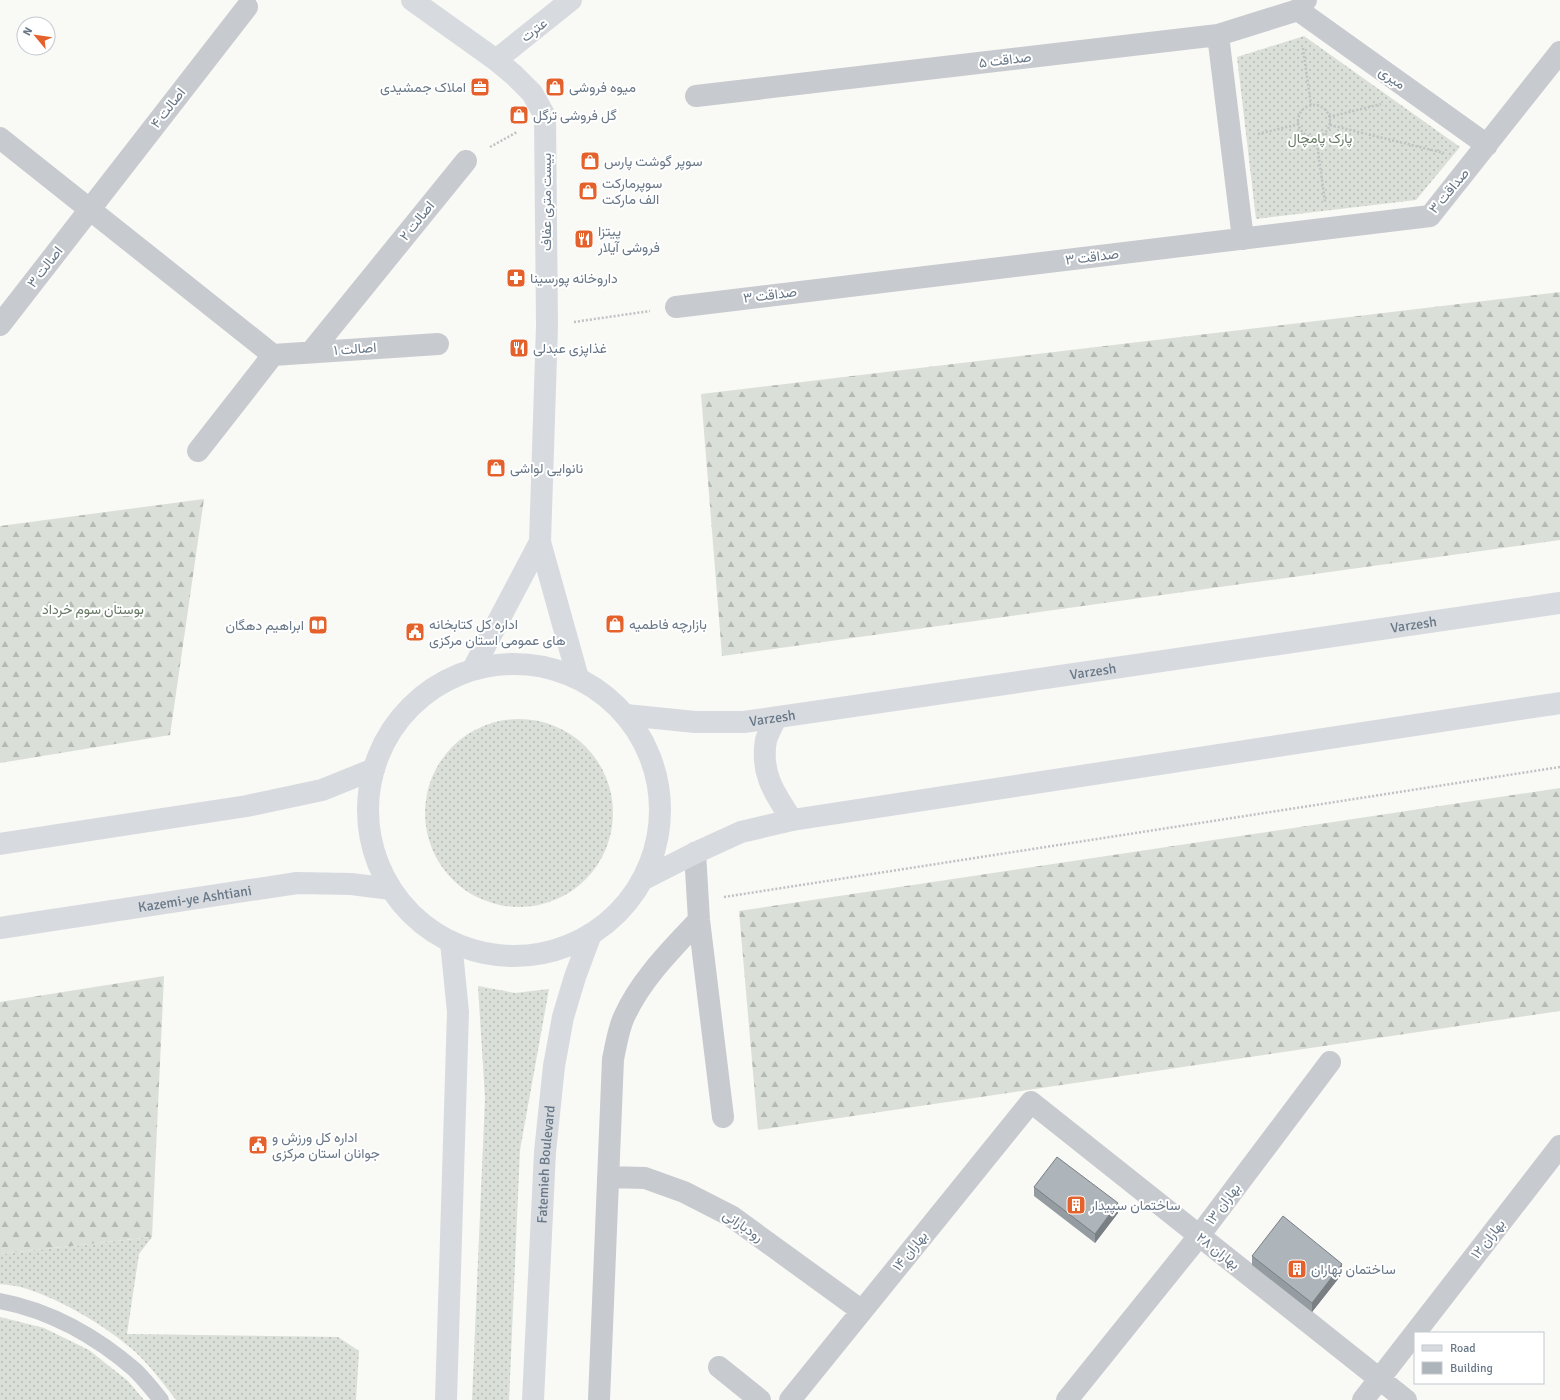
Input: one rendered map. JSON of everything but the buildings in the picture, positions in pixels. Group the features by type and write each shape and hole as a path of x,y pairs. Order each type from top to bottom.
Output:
{"main road":[{"name":"بیست متری عفاف","path":"412,0 496,60 524,84 538,102 545,116 547,326 540,542 578,678"},
{"name":"عترت","path":"496,60 572,0"},
{"path":"473,669 540,542"},
{"name":"Varzesh","path":"626,715 695,722 744,722 1560,603"},
{"path":"527,663 554,668 578,678 604,694 626,715 642,738 654,766 660,794 660,824 654,853 642,880 628,901 611,919 591,934 565,947 537,954 507,956 478,952 451,942 428,928 408,911 391,889 377,862 369,831 368,800 374,769 385,742 401,717 422,696 446,680 473,669 500,664 527,663"},
{"path":"642,880 741,832 792,820 1560,703"},
{"path":"776,718 766,740 765,771 775,794 792,820"},
{"path":"0,844 247,806 322,790 374,769"},
{"name":"Kazemi-ye Ashtiani","path":"0,928 297,883 351,884 391,889"},
{"name":"Fatemieh Boulevard","path":"533,1400 545,1152 554,1066 565,1011 575,977 591,934"},
{"path":"446,1400 458,1012 451,942"}],"street":[{"name":"صداقت ۵","path":"696,96 1218,35 1302,5"},
{"name":"میری","path":"1302,5 1417,95 1481,153"},
{"name":"اصالت ۴","path":"89,209 247,7"},
{"path":"1218,35 1243,238"},
{"name":"صداقت ۳","path":"676,307 1430,216 1560,52"},
{"path":"0,138 273,355 198,451"},
{"name":"اصالت ۲","path":"311,352 466,161"},
{"name":"اصالت ۳","path":"0,325 89,209"},
{"name":"اصالت ۱","path":"273,355 438,344"},
{"path":"695,853 699,911 723,1117"},
{"path":"599,1400 612,1059 623,1018 636,996 660,962 699,911"},
{"name":"بهاران ۱۳","path":"1067,1400 1199,1236 1330,1062"},
{"name":"بهاران ۲۸","path":"1031,1102 1406,1400"},
{"name":"بهاران ۱۴","path":"790,1400 1031,1102"},
{"name":"بهاران ۱۲","path":"1416,1332 1560,1146"},
{"name":"رودبارانی","path":"608,1177 645,1178 684,1192 732,1216 862,1311"},
{"name":"بهاران ۱۲","path":"1363,1400 1414,1334"},
{"path":"719,1367 760,1400"}],"lane":[{"path":"0,1301 15,1304 59,1319 99,1342 135,1371 161,1400"}],"path":[{"path":"1302,5 1311,105"},
{"path":"1330,117 1417,95"},
{"path":"1311,105 1322,107 1327,111 1330,117 1330,125 1322,135 1310,136 1305,134 1299,124 1301,112 1311,105"},
{"path":"466,161 545,116"},
{"path":"1231,141 1299,124"},
{"path":"1330,125 1481,153"},
{"path":"1316,136 1328,228"},
{"path":"547,326 676,307"},
{"path":"699,911 1560,767"}],"green space":[{"name":"پارک پامچال","path":"1304,36 1460,147 1416,200 1256,219 1237,57"},
{"path":"1560,292 1560,540 722,656 701,394"},
{"name":"بوستان سوم خرداد","path":"204,499 170,735 0,763 0,526"},
{"path":"519,719 537,721 555,727 571,735 585,747 597,761 605,777 611,795 613,813 611,831 605,849 597,865 585,879 571,891 555,899 537,905 519,907 501,905 483,899 467,891 453,879 441,865 433,849 427,831 425,813 427,795 433,777 441,761 453,747 467,735 483,727 501,721"},
{"path":"1560,788 1560,1011 758,1130 739,911"},
{"path":"164,976 152,1237 0,1254 0,1002"},
{"path":"478,986 515,993 549,989 520,1150 509,1400 472,1400 485,1098"},
{"path":"152,1237 139,1254 127,1334 338,1337 359,1351 356,1400 176,1400 144,1360 109,1331 82,1314 54,1300 21,1287 0,1284 0,1254"},
{"path":"0,1317 44,1328 89,1350 128,1381 144,1400 0,1400"}],"place":[{"name":"املاک جمشیدی","path":"480,87"},
{"name":"میوه فروشی","path":"555,87"},
{"name":"گل فروشی ترگل","path":"519,115"},
{"name":"سوپر گوشت پارس","path":"590,161"},
{"name":"سوپرمارکت الف مارکت","path":"588,191"},
{"name":"پیتزا فروشی آیلار","path":"584,239"},
{"name":"داروخانه پورسینا","path":"516,278"},
{"name":"غذاپزی عبدلی","path":"519,348"},
{"name":"نانوایی لواشی","path":"496,468"},
{"name":"بازارچه فاطمیه","path":"615,624"},
{"name":"ابراهیم دهگان","path":"318,625"},
{"name":"اداره کل کتابخانه های عمومی استان مرکزی","path":"415,632"},
{"name":"اداره کل ورزش و جوانان استان مرکزی","path":"258,1145"},
{"name":"ساختمان سپیدار","path":"1076,1205"},
{"name":"ساختمان بهاران","path":"1297,1269"}]}
